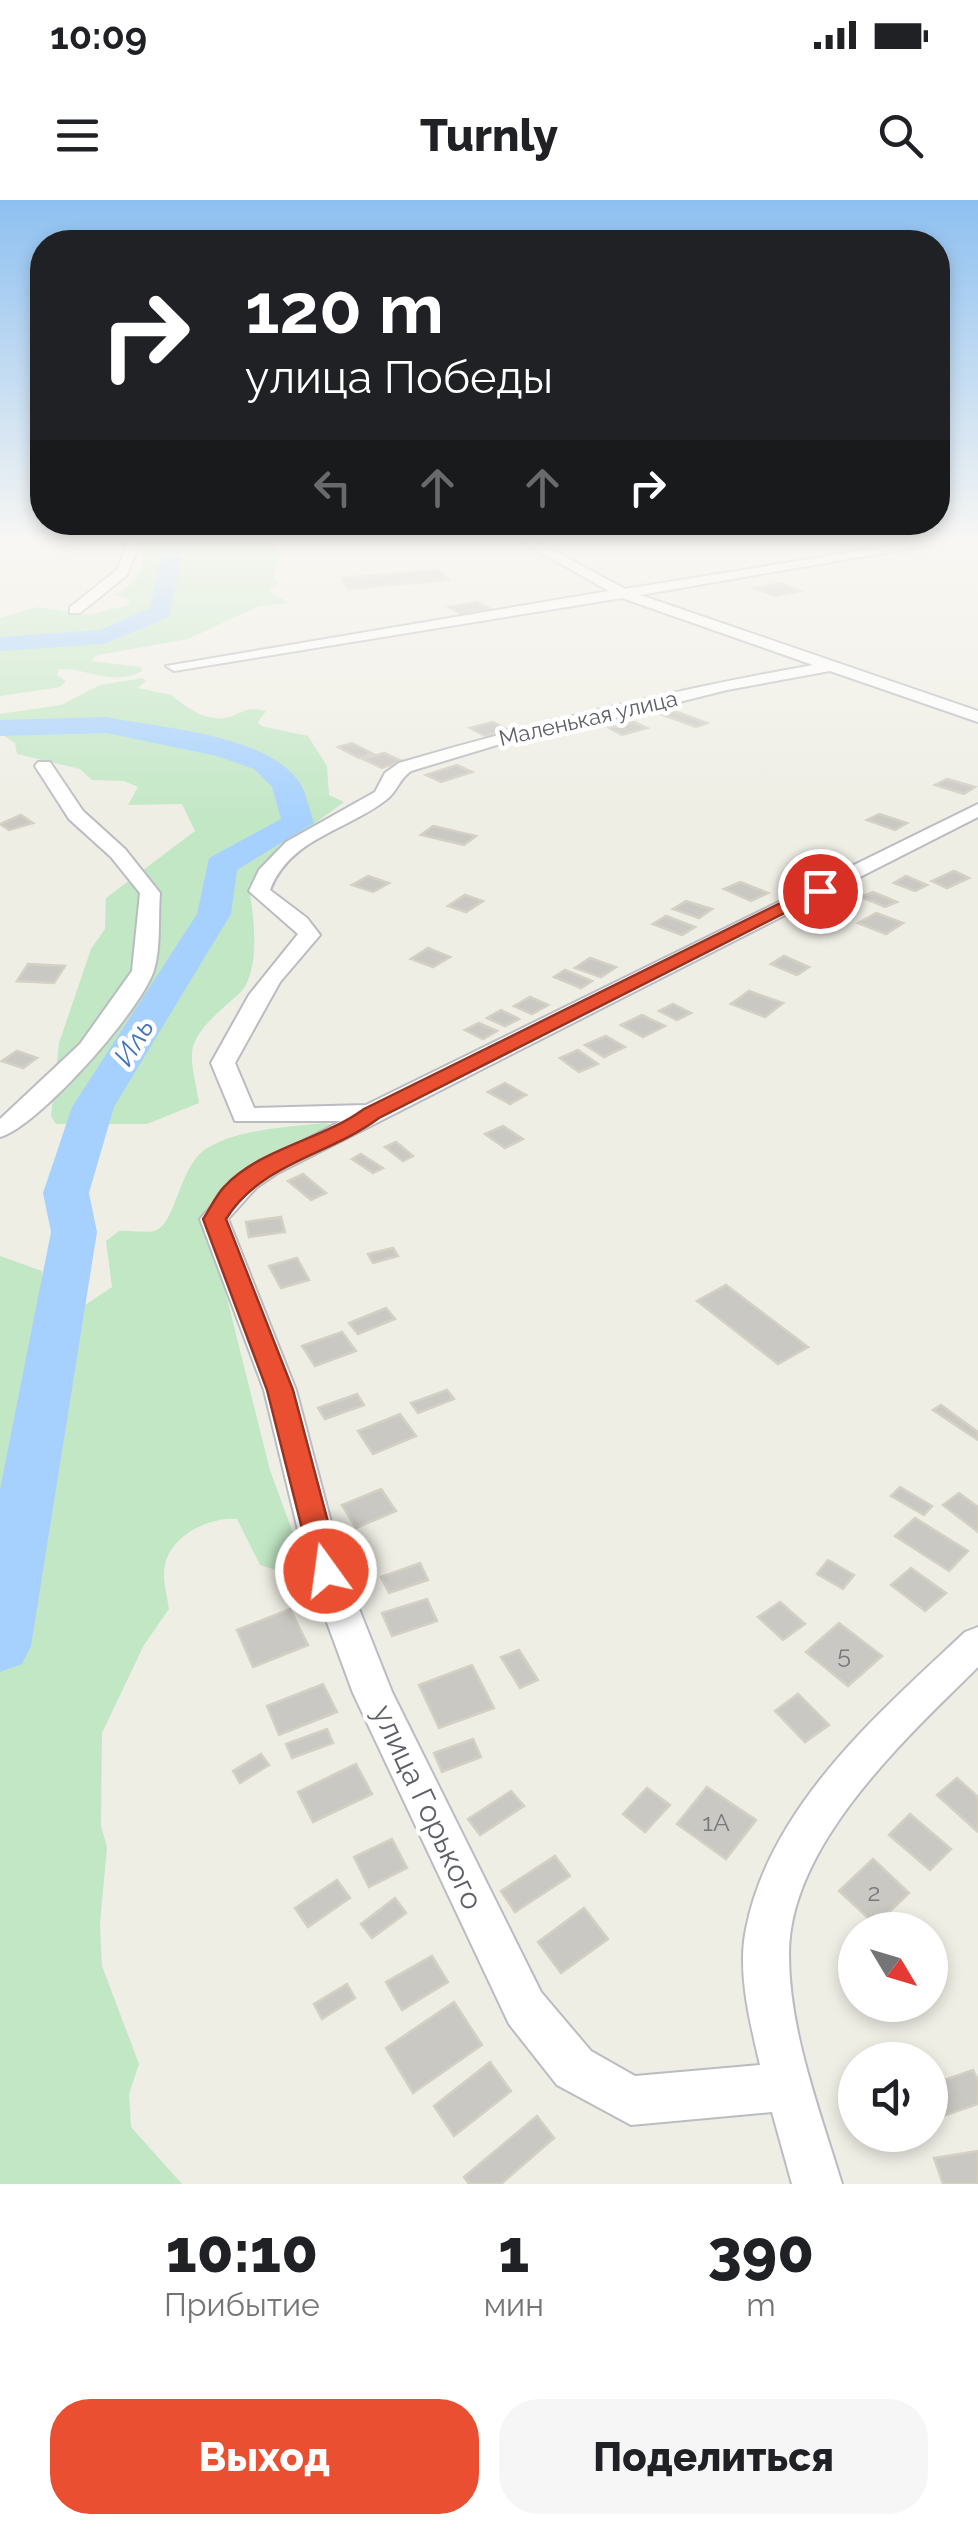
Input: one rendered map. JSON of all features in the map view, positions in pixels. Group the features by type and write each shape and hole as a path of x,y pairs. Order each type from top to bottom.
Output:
{"street":[{"path":"174,666 377,634"},
{"path":"738,634 978,717"},
{"name":"Маленькая улица","path":"372,1113 244,1116 223,1063 254,1002 285,958 309,935 305,927 268,904 259,891 261,879 281,857 335,816 382,795 391,776 405,767 558,721 595,718 727,684 832,666"},
{"path":"0,1129 12,1123 89,1049 143,971 150,894 118,853 76,815 44,766"},
{"path":"372,1113 978,810"},
{"name":"улица Горького","path":"372,1113 343,1134 259,1170 232,1191 214,1219 280,1390 326,1571 374,1693 525,2008 574,2068 631,2101 790,2086"},
{"path":"817,2184 772,2004 767,1932 784,1872 832,1801 918,1701 978,1643"}],"green space":[{"path":"0,634 200,634 98,655 90,661 141,667 142,671 131,675 110,677 59,669 57,675 66,681 60,687 0,696"},
{"path":"143,678 146,681 138,688 171,695 208,717 226,718 250,709 261,710 266,711 258,722 261,726 308,736 327,766 329,795 344,802 292,840 249,885 253,961 244,988 210,1020 195,1041 192,1061 199,1103 147,1124 56,1124 51,1116 59,1043 91,949 105,929 106,898 195,831 182,804 128,805 138,787 124,781 92,780 80,769 17,754 15,743 0,733 0,714 61,705 100,685"},
{"path":"325,1123 338,1127 249,1168 205,1210 270,1470 297,1544 298,1561 279,1571 260,1565 237,1519 216,1520 185,1535 170,1551 165,1567 169,1609 144,1645 102,1733 101,1826 107,1847 100,1924 102,1966 139,2064 129,2094 131,2127 182,2184 0,2184 0,1256 42,1271 45,1296 41,1309 49,1318 70,1315 112,1287 106,1241 119,1231 153,1231 163,1225 189,1170 203,1151 245,1134"}],"building":[{"path":"674,711 707,723 696,727 663,715"},
{"path":"493,722 508,730 485,736 470,728"},
{"path":"634,722 647,728 622,735 609,728"},
{"path":"352,743 373,754 359,758 338,747"},
{"path":"384,753 402,761 382,768 363,759"},
{"path":"457,765 472,772 441,782 426,775"},
{"path":"947,779 975,787 964,794 935,785"},
{"path":"879,814 907,823 895,830 867,820"},
{"path":"21,815 33,823 9,830 0,824"},
{"path":"433,826 476,836 464,845 421,835"},
{"path":"954,871 969,878 947,888 932,881"},
{"path":"368,876 389,883 373,892 352,885"},
{"path":"906,876 927,885 915,891 894,883"},
{"path":"740,882 768,893 751,901 724,889"},
{"path":"873,892 897,902 885,907 861,897"},
{"path":"465,895 483,901 466,912 448,906"},
{"path":"686,901 712,909 699,918 673,909"},
{"path":"876,913 903,923 886,934 858,923"},
{"path":"666,916 695,927 682,935 653,924"},
{"path":"428,948 450,957 433,967 411,959"},
{"path":"784,956 809,967 797,975 771,964"},
{"path":"590,958 616,967 601,977 575,968"},
{"path":"28,964 65,966 54,983 17,981"},
{"path":"565,970 592,981 581,988 554,977"},
{"path":"749,991 783,1003 765,1017 731,1004"},
{"path":"530,997 548,1005 532,1014 514,1006"},
{"path":"673,1004 691,1013 677,1020 659,1011"},
{"path":"501,1010 519,1019 505,1026 487,1018"},
{"path":"642,1015 665,1026 643,1037 621,1025"},
{"path":"479,1023 497,1031 483,1039 465,1030"},
{"path":"606,1036 625,1047 604,1057 585,1045"},
{"path":"578,1050 598,1064 579,1072 560,1058"},
{"path":"17,1051 37,1058 23,1068 2,1061"},
{"path":"505,1083 526,1095 510,1104 488,1092"},
{"path":"503,1126 523,1139 505,1148 485,1134"},
{"path":"396,1142 413,1156 403,1161 385,1147"},
{"path":"361,1154 383,1168 373,1173 352,1159"},
{"path":"303,1174 326,1193 311,1200 288,1181"},
{"path":"281,1217 285,1232 249,1237 246,1222"},
{"path":"393,1248 398,1256 373,1263 368,1254"},
{"path":"297,1258 309,1280 281,1288 269,1266"},
{"path":"726,1285 808,1347 778,1364 697,1301"},
{"path":"386,1308 395,1319 358,1334 349,1323"},
{"path":"342,1332 356,1351 315,1366 302,1346"},
{"path":"447,1390 454,1399 418,1413 411,1403"},
{"path":"357,1394 364,1405 325,1419 318,1408"},
{"path":"941,1405 978,1432 978,1440 933,1410"},
{"path":"400,1414 416,1436 373,1454 358,1431"},
{"path":"900,1487 932,1506 924,1515 891,1496"},
{"path":"381,1489 396,1511 356,1528 342,1505"},
{"path":"959,1493 978,1507 978,1532 943,1505"},
{"path":"915,1518 968,1551 949,1571 895,1536"},
{"path":"828,1560 854,1575 843,1589 817,1574"},
{"path":"420,1563 428,1580 389,1593 381,1577"},
{"path":"911,1568 946,1593 925,1611 891,1585"},
{"path":"427,1599 437,1621 392,1636 382,1613"},
{"path":"780,1602 805,1624 783,1640 758,1617"},
{"path":"290,1609 308,1645 253,1667 237,1630"},
{"path":"839,1623 882,1656 848,1686 806,1652"},
{"path":"519,1650 538,1680 520,1688 501,1657"},
{"path":"472,1665 494,1708 439,1728 419,1685"},
{"path":"323,1684 337,1712 279,1735 267,1706"},
{"path":"798,1694 829,1725 805,1742 775,1711"},
{"path":"327,1729 333,1743 292,1758 286,1744"},
{"path":"473,1739 481,1757 442,1772 434,1753"},
{"path":"261,1754 269,1765 240,1783 233,1771"},
{"path":"356,1764 372,1794 313,1822 298,1792"},
{"path":"957,1778 978,1797 978,1832 937,1795"},
{"path":"707,1787 756,1820 726,1859 677,1824"},
{"path":"647,1788 670,1805 645,1832 623,1814"},
{"path":"511,1791 524,1806 480,1835 468,1819"},
{"path":"910,1814 951,1849 930,1870 889,1835"},
{"path":"392,1839 407,1868 369,1887 354,1857"},
{"path":"555,1856 570,1876 515,1912 501,1891"},
{"path":"873,1859 909,1893 889,1912 862,1912 839,1891"},
{"path":"337,1880 350,1898 308,1927 295,1908"},
{"path":"395,1898 406,1913 372,1938 361,1924"},
{"path":"584,1908 608,1939 561,1973 538,1942"},
{"path":"432,1956 448,1982 402,2010 386,1982"},
{"path":"347,1984 355,1998 322,2019 314,2004"},
{"path":"454,2002 482,2045 413,2093 386,2048"},
{"path":"490,2062 511,2091 454,2136 434,2106"},
{"path":"973,2070 978,2080 978,2104 948,2114 948,2079"},
{"path":"537,2116 554,2138 501,2184 469,2184 464,2177"},
{"path":"978,2151 978,2184 943,2184 934,2158"}],"waterway":[{"name":"Иль","path":"0,644 112,634"},
{"name":"Иль","path":"0,728 106,725 224,749 264,763 286,784 298,823 221,865 214,914 93,1107 66,1193 74,1232 0,1646"}],"route":[{"path":"326,1571 280,1390 214,1219 232,1191 259,1170 343,1134 372,1113 820,891"}]}
